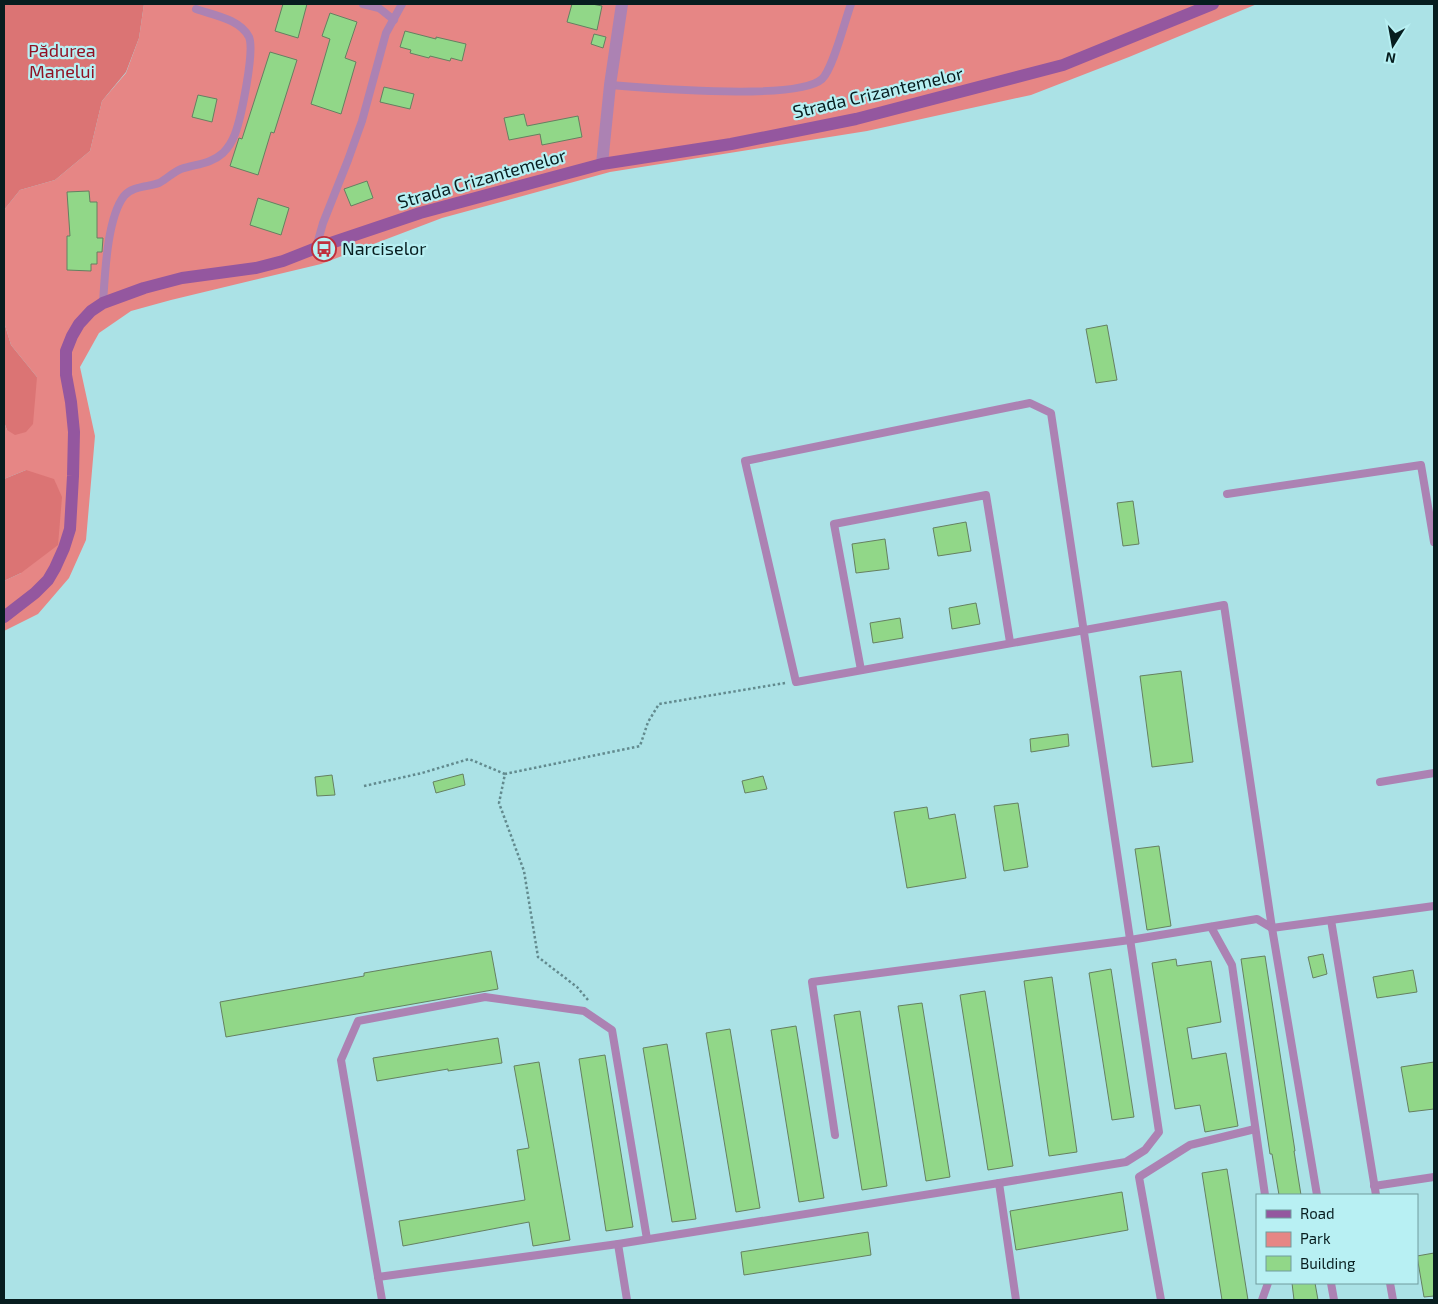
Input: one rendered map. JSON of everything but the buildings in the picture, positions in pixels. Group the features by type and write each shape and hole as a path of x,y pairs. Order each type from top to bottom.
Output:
{"street":[{"path":"602,164 610,85 622,4"},
{"name":"Strada Crizantemelor","path":"4,617 35,593 48,580 64,548 70,529 74,432 66,375 66,351 79,324 91,311 103,303 164,282 256,268 283,261 420,213 602,164 730,144 875,115 1062,66 1213,4"}],"lane":[{"path":"363,4 379,8 394,20"},
{"path":"316,248 323,223 362,121 386,33 402,4"},
{"path":"610,85 687,91 764,91 818,82 828,72 851,4"},
{"path":"103,303 109,242 118,204 126,194 136,188 158,183 182,168 210,162 230,146 236,132 249,68 251,50 249,38 242,28 228,20 196,9"},
{"path":"378,1277 618,1244 1126,1162 1145,1150 1159,1132 1084,629 1051,413 1030,403 745,461 796,682 1010,642 1084,629 1224,605 1272,928 1316,1194"},
{"path":"1227,494 1421,465 1434,542"},
{"path":"861,670 834,524 986,495 1010,642"},
{"path":"1380,782 1434,774"},
{"path":"835,1135 812,982 1130,940 1257,919 1272,928 1434,906"},
{"path":"1331,920 1376,1194"},
{"path":"1212,927 1232,965 1264,1194"},
{"path":"382,1300 341,1060 358,1021 485,997 584,1011 612,1030 647,1239"},
{"path":"1160,1300 1139,1176 1190,1145 1255,1128"},
{"path":"1374,1186 1434,1177"},
{"path":"999,1183 1016,1300"},
{"path":"618,1244 627,1300"},
{"path":"1262,1300 1268,1284"},
{"path":"1331,1284 1334,1300"},
{"path":"1390,1284 1393,1300"}],"path":[{"path":"364,786 469,760 505,774 640,746 648,722 659,704 796,682"},
{"path":"505,774 499,803 524,871 538,957 577,987 589,1002"}],"green space":[{"name":"Pădurea Manelui","path":"4,4 144,4 139,38 126,72 102,101 90,151 55,180 20,190 4,210"},
{"path":"144,4 1257,4 1031,95 867,131 610,172 442,218 321,264 131,311 99,333 80,367 95,436 86,540 69,578 38,614 4,631 4,581 21,573 26,470 4,479 4,422 7,430 37,377 11,345 4,322 4,210 20,190 55,180 90,151 102,101 126,73 139,38"},
{"path":"4,322 11,345 37,377 33,424 26,432 15,435 7,430 4,422"},
{"path":"26,470 54,479 62,497 58,545 21,573 4,581 4,479"}],"place":[{"name":"Narciselor","path":"324,249"}]}
